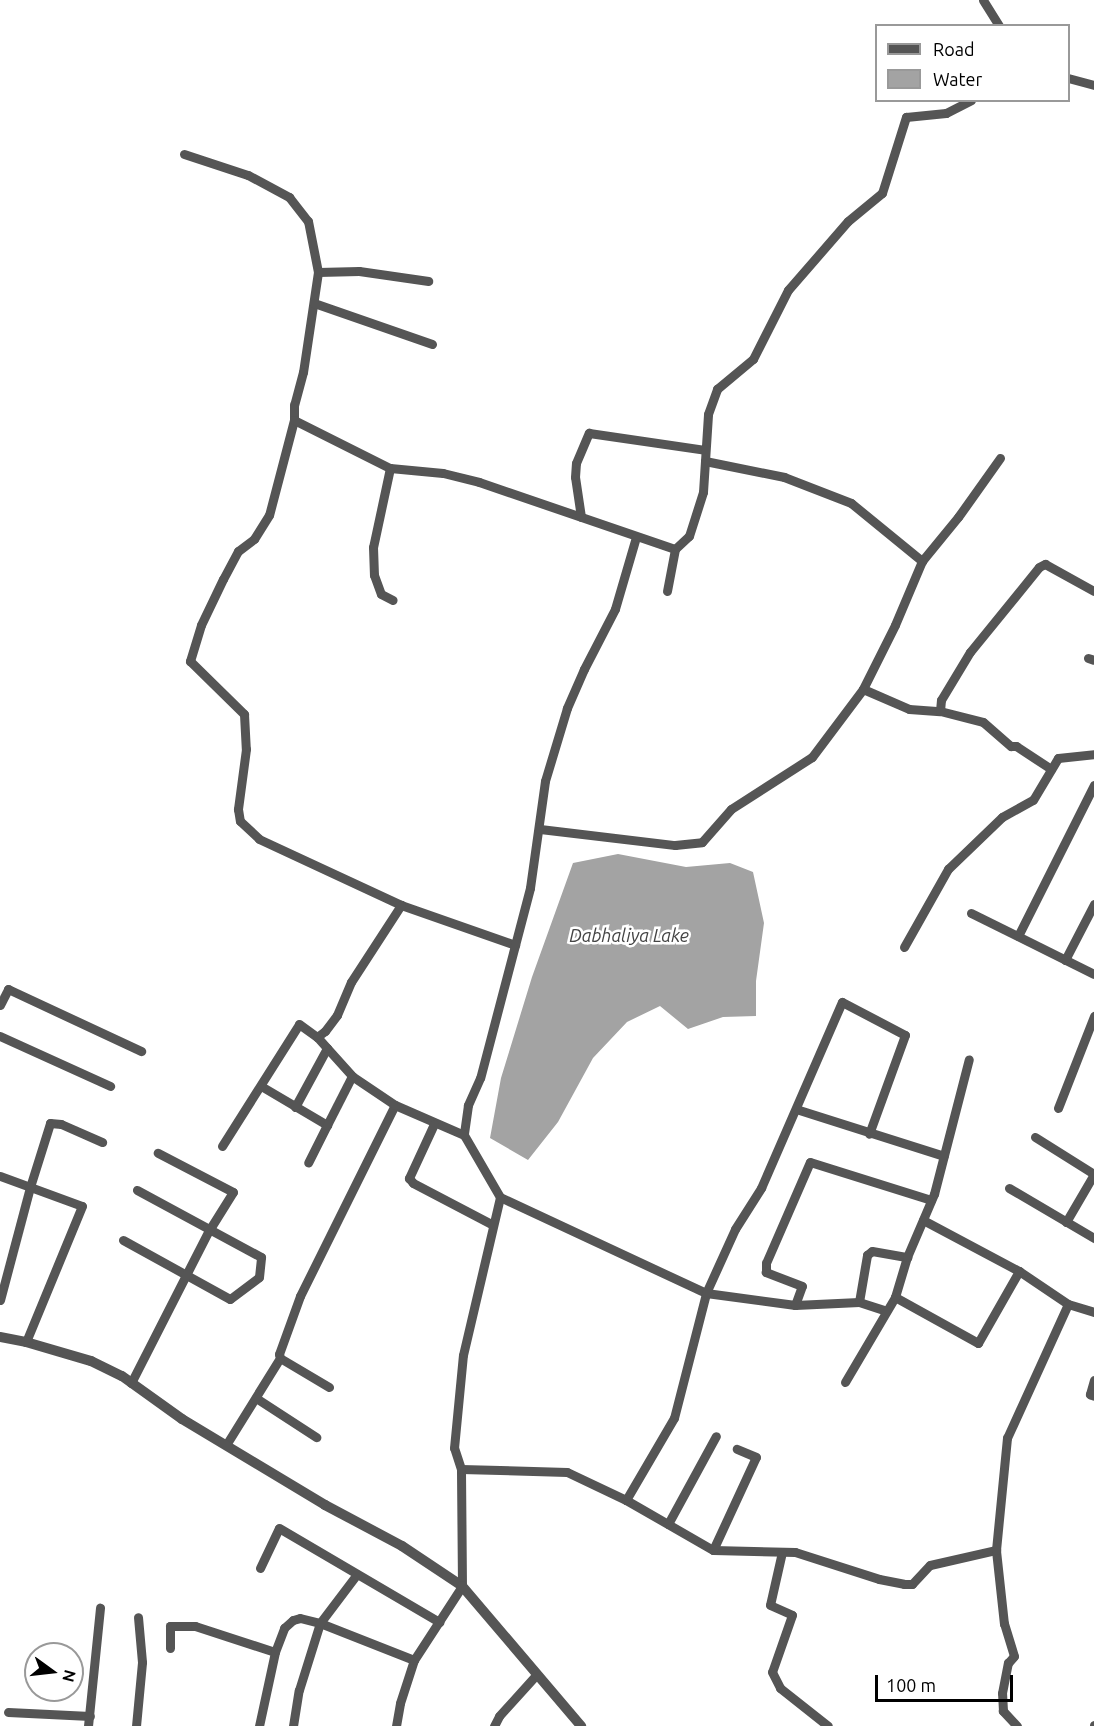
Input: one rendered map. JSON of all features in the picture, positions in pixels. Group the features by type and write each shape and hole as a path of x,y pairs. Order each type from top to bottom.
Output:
{"street":[{"path":"983,0 998,24"},
{"path":"1070,79 1094,85"},
{"path":"667,591 675,549 689,536 695,524 703,492 708,414 717,389 753,358 788,290 848,221 882,193 906,117 946,113 967,102"},
{"path":"184,154 248,175 289,197 308,221 318,272 303,372 294,405 294,420 269,515 254,539 238,551 201,625 190,661 244,714 246,749 238,809 240,820 259,839 401,904 515,945"},
{"path":"318,272 358,271 428,282"},
{"path":"314,303 432,344"},
{"path":"294,420 390,468 443,473 479,482 675,549"},
{"path":"581,517 574,477 576,463 589,433 705,450"},
{"path":"540,829 675,845 702,843 731,809 812,757 863,689 895,625 922,561 958,518 1000,458"},
{"path":"705,461 784,477 851,503 922,561"},
{"path":"390,468 373,547 374,575 381,594 393,600"},
{"path":"636,537 615,609 567,708 545,781 530,888 480,1078 468,1105 464,1135 500,1197 706,1293 795,1305 859,1302 886,1311"},
{"path":"940,711 941,700 970,652 1039,567 1045,564 1094,591"},
{"path":"863,689 909,709 940,711 983,722 1011,746 1016,746 1051,769"},
{"path":"904,947 948,869 1002,817 1033,800 1058,758 1094,754"},
{"path":"1018,936 1094,785"},
{"path":"317,1036 325,1031 337,1015 351,982 401,904"},
{"path":"1065,960 1094,904"},
{"path":"971,913 1094,974"},
{"path":"0,1005 8,989 141,1051"},
{"path":"626,1500 674,1418 706,1293 735,1229 761,1188 842,1002 905,1035 869,1134"},
{"path":"1058,1108 1094,1016"},
{"path":"222,1146 299,1024 317,1036 352,1076 395,1105 434,1124 464,1135"},
{"path":"0,1036 110,1086"},
{"path":"296,1107 327,1048"},
{"path":"845,1382 895,1297 907,1257 931,1200 969,1059"},
{"path":"308,1163 352,1076"},
{"path":"261,1086 327,1125"},
{"path":"226,1445 280,1358 279,1354 300,1296 395,1105"},
{"path":"796,1109 944,1156"},
{"path":"0,1300 30,1187 50,1123 61,1124 102,1142"},
{"path":"434,1124 409,1178 412,1183 493,1225"},
{"path":"1035,1137 1094,1174 1066,1222"},
{"path":"131,1383 210,1229 233,1192 158,1153"},
{"path":"795,1305 802,1286 766,1272 766,1263 810,1162 931,1200"},
{"path":"0,1176 82,1206 26,1342"},
{"path":"1009,1188 1094,1238"},
{"path":"123,1240 230,1299 259,1277 261,1257 137,1190"},
{"path":"396,1726 400,1703 414,1660 462,1586 461,1469 454,1448 463,1355 500,1197"},
{"path":"923,1220 1019,1271 1068,1304 1094,1312"},
{"path":"859,1302 867,1255 872,1251 907,1257"},
{"path":"895,1297 978,1343 1019,1271"},
{"path":"1017,1726 1003,1711 1002,1693 1008,1663 1014,1656 1004,1624 996,1550 1006,1438 1068,1304"},
{"path":"0,1337 91,1361 131,1383 182,1419 325,1505 402,1546 462,1586 581,1726"},
{"path":"280,1358 329,1387"},
{"path":"1094,1380 1090,1394 1094,1396"},
{"path":"256,1398 316,1437"},
{"path":"668,1524 716,1436"},
{"path":"713,1550 756,1457 737,1449"},
{"path":"461,1469 567,1472 626,1500 713,1550 795,1552 879,1579 904,1584 912,1584 930,1565 996,1550"},
{"path":"260,1568 279,1528 439,1622"},
{"path":"782,1552 770,1605 792,1615 772,1672 780,1688 828,1726"},
{"path":"293,1726 299,1690 320,1623 357,1574"},
{"path":"88,1726 100,1608"},
{"path":"136,1726 142,1662 138,1617"},
{"path":"259,1726 275,1652 289,1622 300,1618 320,1623 414,1660"},
{"path":"170,1648 170,1626 195,1626 275,1652"},
{"path":"494,1726 499,1716 536,1675"},
{"path":"8,1712 90,1716"}],"water":[{"name":"Dabhaliya Lake","path":"618,854 686,867 730,863 753,872 764,923 756,981 756,1016 723,1017 688,1029 660,1006 627,1022 593,1058 558,1122 528,1160 490,1138 501,1078 532,977 573,863"}]}
